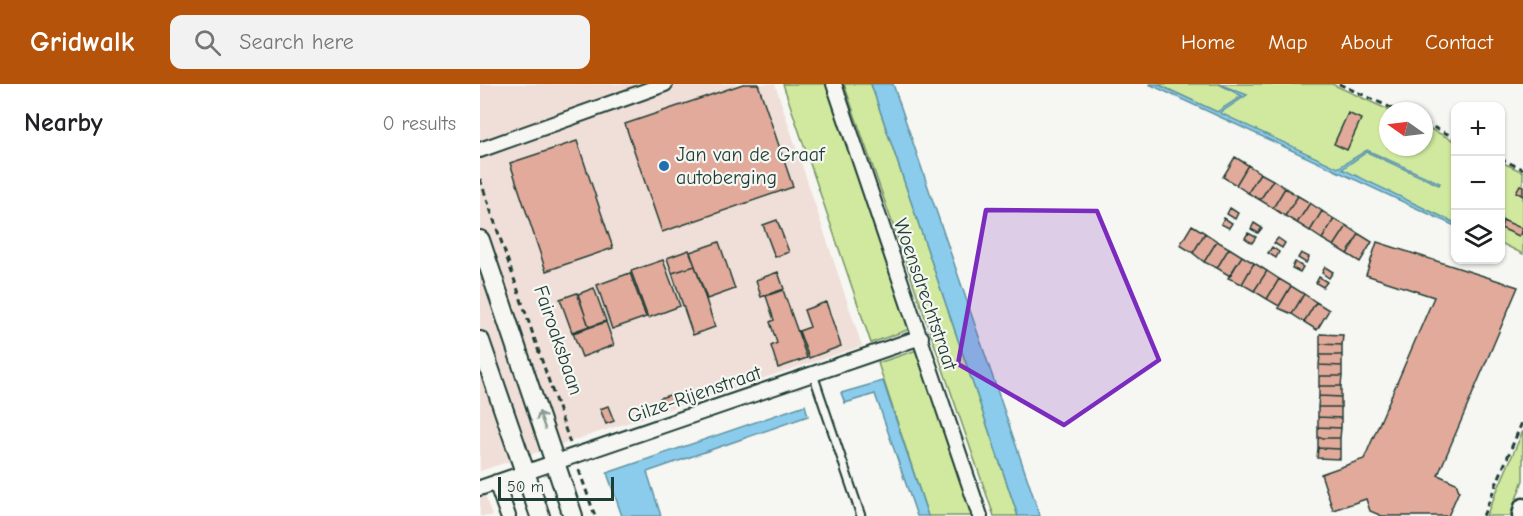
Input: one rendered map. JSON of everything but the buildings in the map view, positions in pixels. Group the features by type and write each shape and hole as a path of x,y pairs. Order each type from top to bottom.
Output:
{"main road":[{"path":"480,240 573,516"},
{"path":"480,341 540,516"}],"street":[{"path":"480,150 665,84"},
{"name":"Woensdrechtstraat","path":"834,84 980,516"},
{"name":"Gilze-Rijenstraat","path":"480,488 921,337"},
{"path":"496,482 508,516"},
{"path":"1521,516 1523,507"}],"lane":[{"path":"813,374 861,516"}],"path":[{"path":"1340,84 1379,102"},
{"path":"1433,127 1451,136"},
{"path":"1505,161 1523,169"},
{"name":"Fairoaksbaan","path":"480,179 595,516"},
{"path":"1483,516 1523,420"}],"highlighted area":[{"path":"986,210 1097,211 1159,360 1064,425 958,364"}],"shaded area":[{"path":"480,84 775,84 862,346 480,471"},
{"path":"480,481 492,516 480,516"}],"green space":[{"path":"783,84 826,84 910,329 871,343"},
{"path":"844,84 871,84 1018,516 994,516"},
{"path":"1157,84 1332,84 1379,106 1379,156 1433,156 1433,130 1451,139 1451,221"},
{"path":"1505,164 1523,172 1523,254 1505,245"},
{"path":"917,350 975,516 928,516 878,363"},
{"path":"1523,431 1523,480 1510,516 1486,516"}],"water":[{"path":"871,84 893,84 1040,516 1018,516"},
{"path":"1149,84 1157,84 1217,112 1242,96 1219,84 1247,95 1220,113 1338,168 1367,150 1440,183 1439,185 1367,152 1342,169 1451,221 1451,224"},
{"path":"883,381 928,516 917,516 875,394 845,403 841,393"},
{"path":"805,405 808,416 647,472 661,516 622,516 607,473"}],"place":[{"name":"Jan van de Graaf autoberging","path":"664,166"}]}
